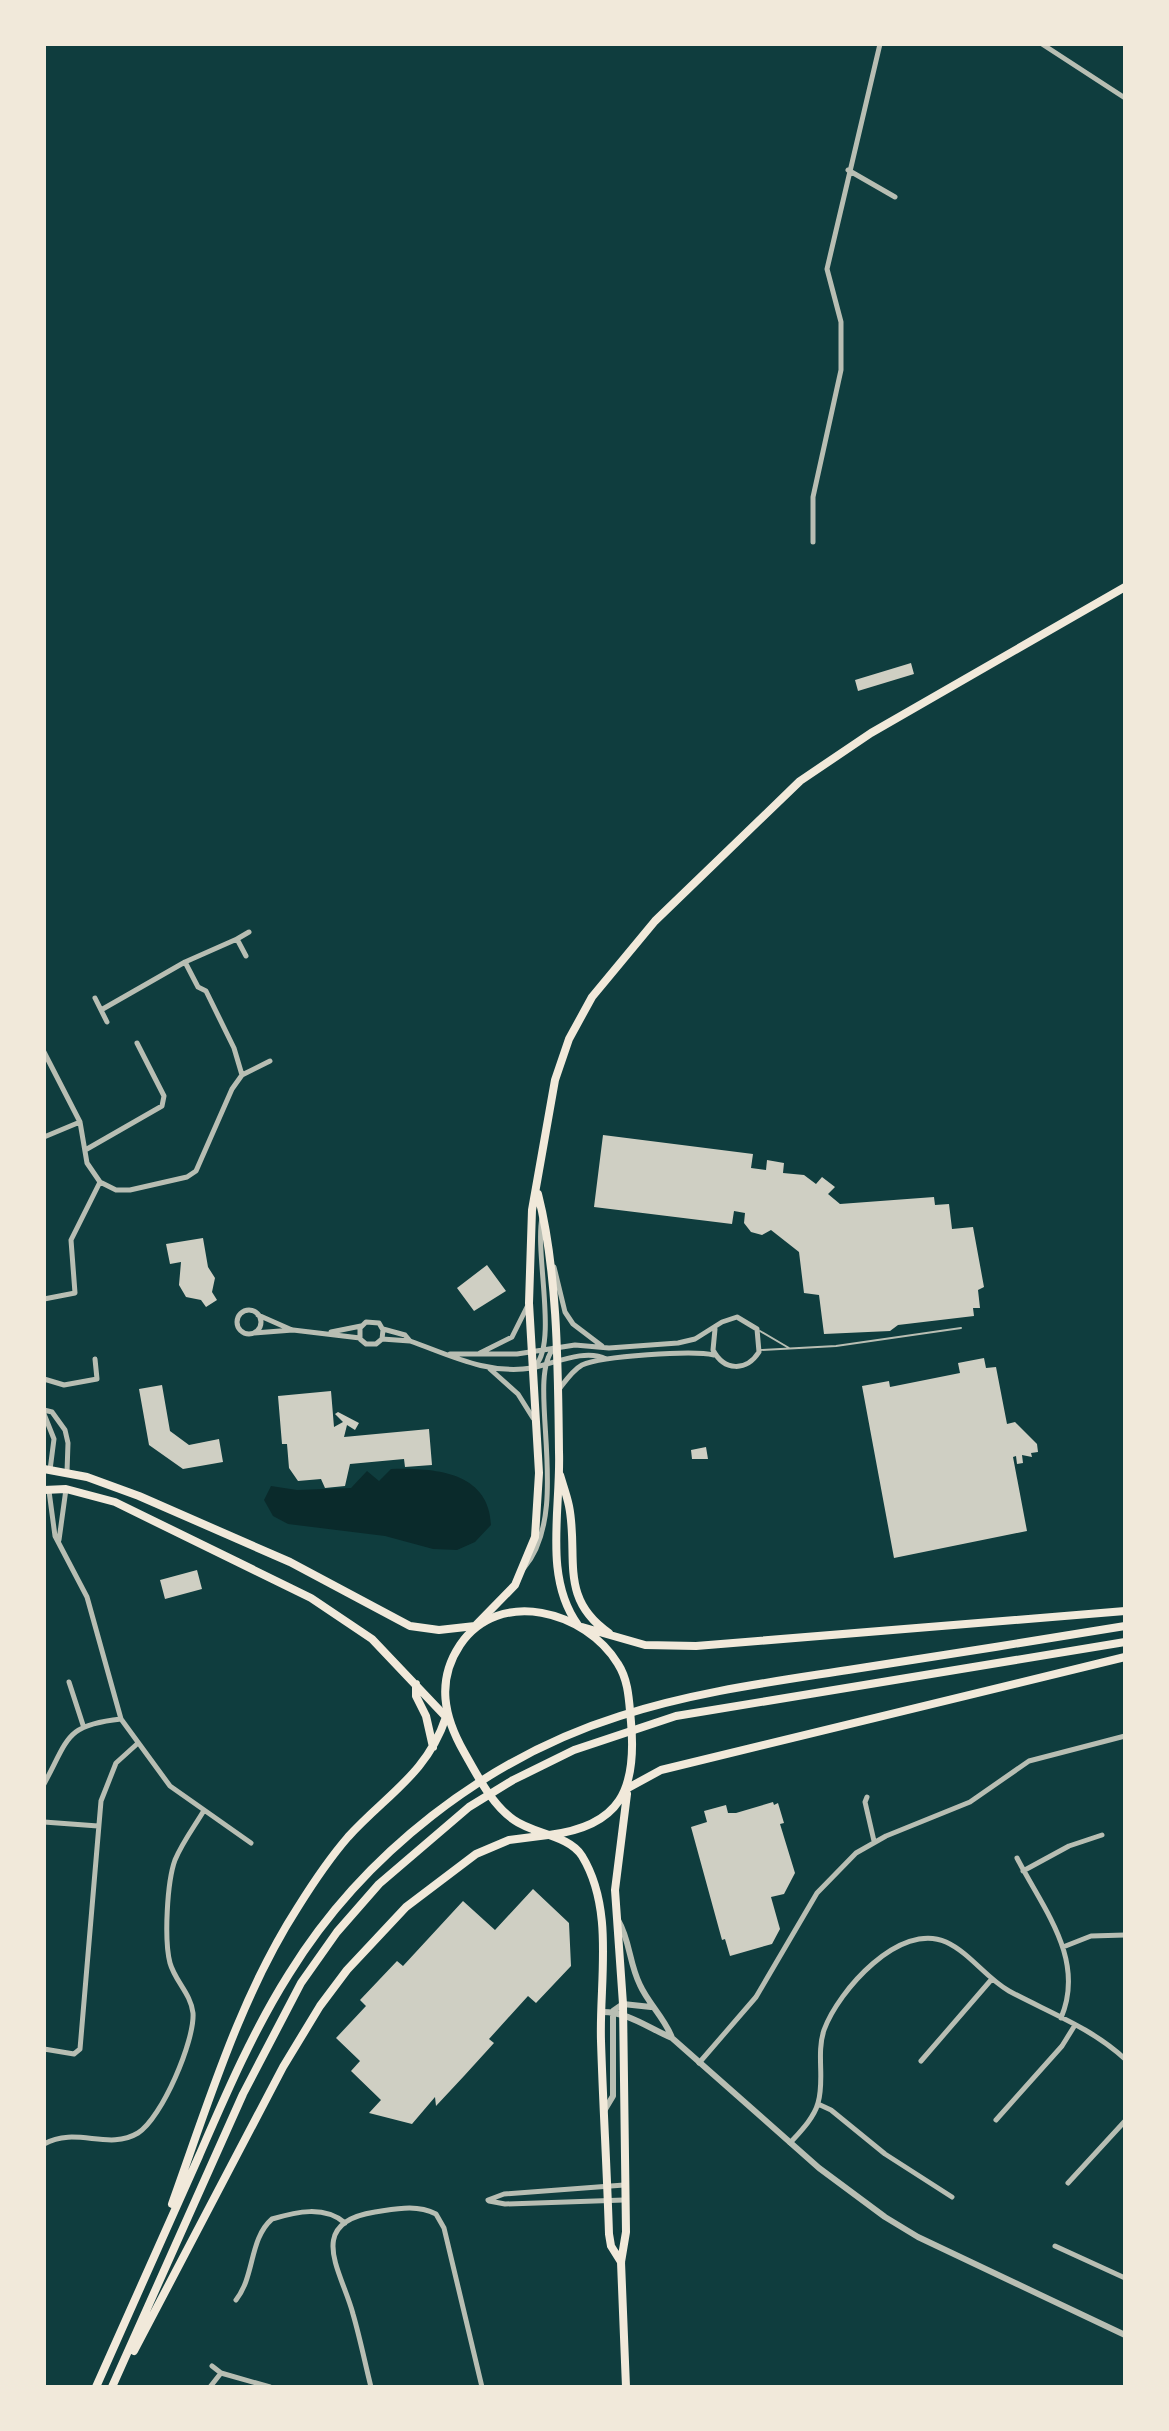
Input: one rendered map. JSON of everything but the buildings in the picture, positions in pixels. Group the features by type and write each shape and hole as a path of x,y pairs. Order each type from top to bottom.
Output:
{"main road":[{"path":"150,2265 227,2053 272,1952 335,1852 415,1775 433,1747 446,1717 448,1671 456,1651 475,1626 505,1597 531,1552 538,1505 537,1426 529,1303 532,1210 550,1100 569,1039 606,978 655,921 800,781 871,733 1125,587"},
{"path":"537,1189 543,1212 550,1348 555,1361 557,1391 560,1475 557,1579 565,1608 578,1625 609,1652 624,1677 633,1761 615,1877 623,2004 626,2232 621,2262 626,2387"},
{"path":"621,2262 611,2246 607,2186 602,1948 594,1890 577,1849 507,1814 462,1749 446,1717 361,1630 311,1598 138,1512 66,1489 46,1490 47,1469 67,1472 139,1496 290,1562 410,1626 439,1630 475,1626 506,1614 546,1612 617,1638 662,1647 710,1646 1125,1611"},
{"path":"66,1489 67,1472"},
{"path":"560,1475 569,1507 577,1594 594,1620 617,1638"},
{"path":"96,2387 242,2059 290,1971 336,1909 369,1872 407,1837 466,1791 542,1747 618,1716 658,1705 725,1690 1125,1626"},
{"path":"113,2387 243,2094 301,1983 342,1925 379,1884 469,1807 513,1780 574,1750 676,1716 1125,1642"},
{"path":"113,2387 283,2067 320,2006 347,1970 406,1907 476,1854 509,1840 582,1829 601,1819 628,1789 661,1770 1125,1657"},
{"path":"416,1683 416,1696 426,1716 433,1747"}],"street":[{"path":"813,542 813,497 841,370 841,322 827,269 880,44"},
{"path":"1042,44 1125,98"},
{"path":"848,170 895,197"},
{"path":"101,1010 185,962 249,932"},
{"path":"237,939 246,956"},
{"path":"185,962 198,987 206,991 234,1048 242,1075"},
{"path":"95,998 107,1022"},
{"path":"87,1149 162,1106 164,1096 137,1043"},
{"path":"44,1052 80,1122 87,1163 100,1182 123,1191 192,1175 200,1165 227,1098 242,1075 270,1061"},
{"path":"44,1137 80,1122"},
{"path":"44,1299 75,1293 71,1240 100,1182"},
{"path":"524,1568 542,1543 547,1504 544,1364 550,1348 540,1272 543,1212"},
{"path":"547,1253 557,1275 565,1312 573,1324 603,1347"},
{"path":"475,1355 512,1337 529,1303"},
{"path":"293,1330 247,1310 237,1320 240,1331 254,1333 293,1330 330,1332 360,1338 372,1345 382,1339 410,1341 450,1354 464,1363 488,1368 532,1368 555,1361 600,1356 606,1359"},
{"path":"254,1333 261,1323 258,1315"},
{"path":"450,1354 531,1353 550,1348 683,1343 737,1317 757,1329 759,1350 754,1359 739,1367 723,1363 715,1355 711,1342 715,1329"},
{"path":"330,1332 361,1326 371,1320 383,1329 405,1335 410,1341"},
{"path":"360,1338 361,1326"},
{"path":"382,1339 383,1329"},
{"path":"532,1368 550,1348"},
{"path":"557,1391 575,1370 606,1359 690,1352 715,1355"},
{"path":"44,1379 64,1385 97,1379 95,1359"},
{"path":"488,1368 518,1394 537,1426"},
{"path":"47,1469 54,1439 44,1412 52,1412 65,1430 67,1472"},
{"path":"59,1541 66,1489"},
{"path":"46,1490 52,1528 87,1597 121,1719 170,1786 251,1843"},
{"path":"69,1682 83,1725"},
{"path":"44,1784 68,1741 83,1725 121,1719"},
{"path":"699,2063 756,1997 817,1893 846,1861 874,1841 958,1808 1029,1761 1125,1736"},
{"path":"44,2049 74,2054 81,2044 98,1826 110,1774 137,1744"},
{"path":"867,1797 865,1802 874,1841"},
{"path":"44,2144 69,2135 110,2141 127,2138 147,2126 158,2112 193,2025 192,2006 168,1954 168,1916 175,1859 203,1812"},
{"path":"44,1822 98,1826"},
{"path":"1023,1871 1069,1846 1102,1835"},
{"path":"1017,1858 1063,1947 1072,1980 1061,2018"},
{"path":"616,1917 626,1934 636,1976 651,2007 672,2038"},
{"path":"1063,1947 1091,1936 1125,1935"},
{"path":"790,2143 818,2104 820,2044 824,2029 840,2003 887,1952 910,1938 934,1938 955,1948 991,1980 1075,2025 1125,2059"},
{"path":"921,2061 991,1980"},
{"path":"601,2012 613,2011 623,2004 651,2007"},
{"path":"613,2011 623,2018 650,2025 672,2038 790,2143 857,2197 906,2230 1125,2335"},
{"path":"604,2111 613,2096 613,2011"},
{"path":"996,2120 1062,2046 1075,2025"},
{"path":"818,2104 913,2174 952,2197"},
{"path":"1068,2183 1125,2121"},
{"path":"624,2185 504,2194 488,2200 505,2204 624,2200"},
{"path":"371,2387 353,2310 331,2249 334,2236 345,2223 365,2214 414,2207 436,2214 444,2228 482,2387"},
{"path":"236,2300 245,2289 259,2237 272,2219 316,2211 336,2216 345,2223"},
{"path":"1055,2246 1125,2278"},
{"path":"245,2289 253,2295"},
{"path":"212,2366 221,2373 270,2387"},
{"path":"210,2387 221,2373"}],"lane":[{"path":"759,1350 836,1346 961,1328"},
{"path":"757,1329 790,1349"}],"water":[{"path":"391,1469 441,1472 470,1483 488,1507 491,1525 475,1542 457,1550 433,1549 385,1536 288,1524 273,1516 264,1500 271,1486 297,1490 351,1488 367,1471 379,1481"}]}
